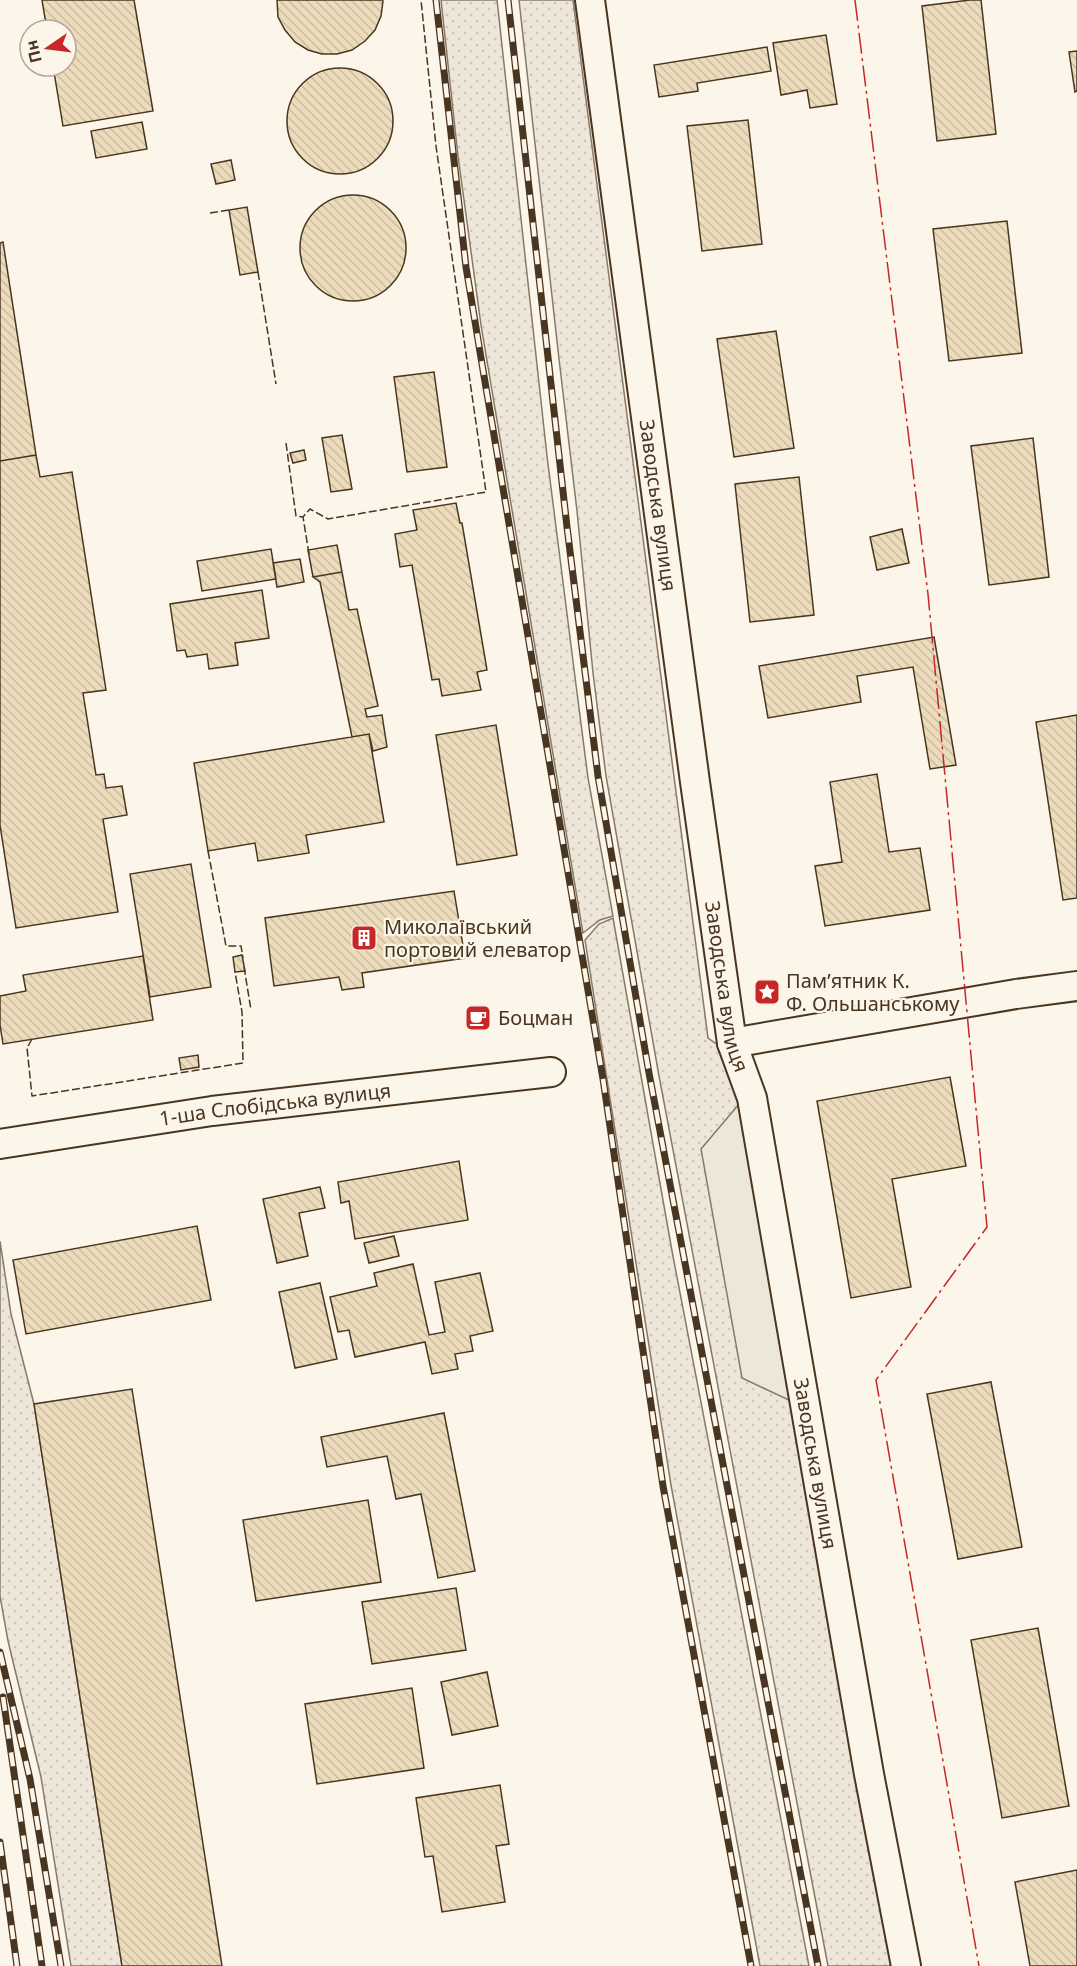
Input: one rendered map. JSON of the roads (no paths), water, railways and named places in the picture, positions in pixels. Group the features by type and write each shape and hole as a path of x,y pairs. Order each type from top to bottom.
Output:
{"street":[{"name":"Заводська вулиця","path":"590,0 732,1043 752,1098 869,1774 906,1966"},
{"path":"732,1043 1004,996 1077,986"},
{"name":"1-ша Слобідська вулиця","path":"0,1144 222,1110 551,1072"}],"railway":[{"path":"436,0 466,267 603,1079 663,1486 751,1966"},
{"path":"508,0 567,527 598,776 649,1073 818,1966"},
{"path":"0,1652 30,1779 61,1966"},
{"path":"3,1697 42,1966"},
{"path":"0,1842 17,1966"}],"place":[{"name":"Миколаївський портовий елеватор","path":"364,938"},
{"name":"Пам’ятник К. Ф. Ольшанському","path":"767,992"},
{"name":"Боцман","path":"478,1018"}]}
